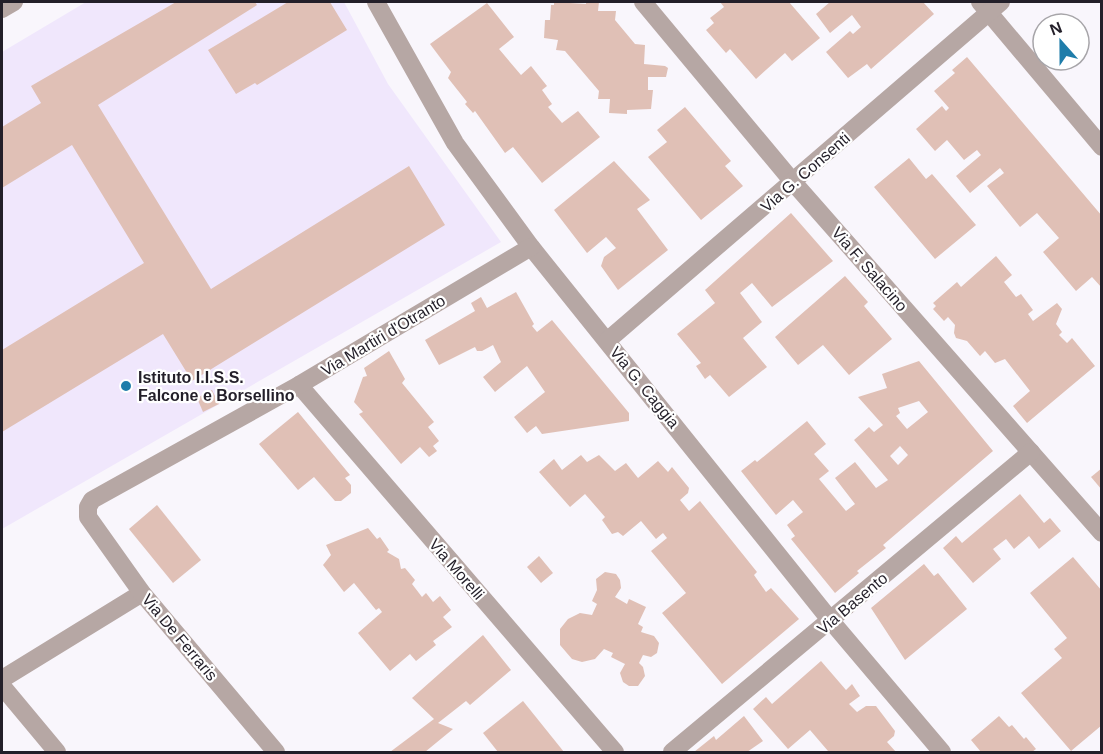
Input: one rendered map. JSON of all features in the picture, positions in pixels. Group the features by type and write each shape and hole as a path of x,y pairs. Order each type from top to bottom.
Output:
{"street":[{"path":"2,9 14,2"},
{"name":"Via G. Caggia","path":"376,2 455,143 531,247 608,340 831,621 942,753"},
{"name":"Via F. Salacino","path":"643,2 793,182 1101,533"},
{"path":"990,5 1101,147"},
{"name":"Via G. Consenti","path":"608,340 793,182 990,5"},
{"name":"Via Martiri d'Otranto","path":"88,517 88,507 92,500 299,385 531,247"},
{"name":"Via Morelli","path":"299,385 615,753"},
{"name":"Via Basento","path":"672,753 1031,452"},
{"name":"Via De Ferraris","path":"88,517 142,593 276,753"},
{"path":"2,679 142,593"},
{"path":"2,686 57,753"}],"shaded area":[{"name":"Istituto I.I.S.S. Falcone e Borsellino","path":"86,2 344,2 388,84 501,242 2,529 2,52"}],"building":[{"path":"176,2 255,2 257,5 98,105 211,289 409,166 445,225 192,381 163,334 2,432 2,350 144,263 72,145 2,188 2,127 41,103 31,86"},
{"path":"288,2 330,2 347,30 257,85 255,83 236,94 208,50"},
{"path":"554,2 586,4 586,2 599,2 598,11 616,11 615,20 635,44 645,45 644,64 668,68 666,77 648,77 648,90 653,90 651,109 627,110 627,114 609,113 610,99 598,99 599,91 565,51 556,50 558,40 544,38 545,20 550,20 551,5 554,5"},
{"path":"720,2 789,2 820,38 792,61 785,53 756,79 730,49 726,53 706,30 714,23 710,18 724,7"},
{"path":"830,2 923,2 934,14 871,69 867,64 848,78 826,52 850,31 853,34 861,27 852,15 830,33 816,14"},
{"path":"487,3 514,37 499,49 521,75 531,66 547,86 542,90 552,104 548,107 562,123 578,111 600,137 542,183 513,147 505,153 475,111 473,113 465,104 467,102 448,78 451,72 430,44"},
{"path":"967,57 1102,216 1102,288 1092,277 1076,291 1043,252 1059,238 1037,213 1020,227 987,186 1004,173 1000,168 970,193 956,176 981,155 977,150 964,160 947,140 935,151 916,129 942,106 946,111 949,108 934,91 955,73 952,70"},
{"path":"685,107 731,161 725,166 743,186 701,220 648,157 667,142 657,130"},
{"path":"909,158 926,179 932,174 976,225 935,259 874,187"},
{"path":"614,161 650,200 637,209 668,250 618,290 601,266 604,257 616,248 606,237 587,253 554,210"},
{"path":"791,213 833,261 772,307 752,283 740,293 762,322 743,338 767,367 729,397 710,375 705,379 696,366 701,363 677,334 715,303 705,290"},
{"path":"996,256 1012,275 1004,282 1016,297 1021,294 1033,310 1028,314 1033,321 1057,303 1062,309 1056,324 1062,332 1059,335 1067,343 1072,338 1095,366 1027,423 1013,406 1030,391 1005,359 995,363 985,351 980,356 967,341 956,338 955,325 948,317 944,321 933,309 936,306 933,303 957,282 961,287"},
{"path":"845,276 868,302 864,306 892,339 849,375 823,345 798,365 775,337"},
{"path":"516,292 537,332 552,320 629,413 629,421 542,434 536,426 527,433 514,417 545,392 527,366 495,392 483,377 501,362 493,345 482,351 477,351 475,347 439,365 425,340 475,311 471,303 481,297 487,308"},
{"path":"389,351 405,379 402,383 434,422 428,427 439,441 433,446 437,451 429,457 420,447 401,464 359,414 363,412 354,402 363,377 367,376 364,368"},
{"path":"919,361 993,451 883,545 886,548 857,571 859,573 835,593 791,539 795,536 787,525 803,512 793,500 776,515 741,471 755,460 757,462 807,421 826,444 814,454 829,471 819,479 846,511 855,504 835,478 855,462 876,488 888,480 854,440 869,427 874,432 883,425 858,397 887,388 882,374","holes":["919,401 928,412 907,429 896,416 900,413 898,408","900,446 908,455 898,465 890,456"]},
{"path":"212,390 219,404 203,412 197,398"},
{"path":"298,412 350,475 345,478 351,485 351,493 341,501 335,501 314,477 298,490 259,444"},
{"path":"581,455 587,462 599,455 615,471 626,463 638,478 658,461 668,472 672,467 689,488 688,493 680,500 689,511 700,501 757,572 754,575 766,592 771,588 799,619 722,684 662,613 686,593 651,551 667,538 663,533 656,539 641,521 623,536 618,532 612,534 602,520 605,517 585,494 570,507 539,472 554,459 562,470"},
{"path":"1102,468 1102,490 1091,477"},
{"path":"1020,494 1044,523 1050,518 1061,531 1039,549 1029,536 1014,549 1006,539 993,549 1001,559 973,583 943,548 956,536 962,543"},
{"path":"157,505 201,560 173,583 129,529"},
{"path":"368,528 377,539 380,537 389,550 387,552 399,559 401,569 405,568 415,580 412,584 422,597 426,593 433,602 440,596 451,610 443,617 452,627 433,641 436,645 416,661 410,654 390,671 358,633 382,612 379,608 376,610 354,583 344,592 323,565 331,555 326,545"},
{"path":"539,556 553,573 541,583 527,567"},
{"path":"1073,557 1102,591 1102,725 1071,751 1021,693 1062,658 1054,649 1067,638 1030,593"},
{"path":"924,564 934,576 938,573 967,609 905,660 871,608"},
{"path":"605,572 616,574 620,580 621,588 615,597 627,604 629,599 646,607 638,624 643,627 641,632 654,636 659,643 657,653 651,657 643,655 639,663 643,667 645,676 638,686 629,686 623,682 620,673 625,664 611,657 613,653 604,649 595,659 582,662 572,659 560,645 560,629 568,619 580,613 592,615 597,604 592,601 597,590 596,579"},
{"path":"483,635 511,670 470,705 466,701 438,723 453,729 425,752 390,752 434,719 412,698"},
{"path":"821,661 846,690 852,684 860,696 849,704 857,712 866,706 876,706 895,731 894,736 887,742 896,752 826,752 828,751 810,730 788,749 753,709 766,697 772,704"},
{"path":"523,701 564,752 498,752 483,733"},
{"path":"744,716 763,741 747,752 694,752 714,736 716,740"},
{"path":"999,716 1009,727 1012,725 1024,739 1026,737 1036,749 1032,752 981,752 971,740"}],"place":[{"name":"Istituto I.I.S.S. Falcone e Borsellino","path":"126,386"}]}
